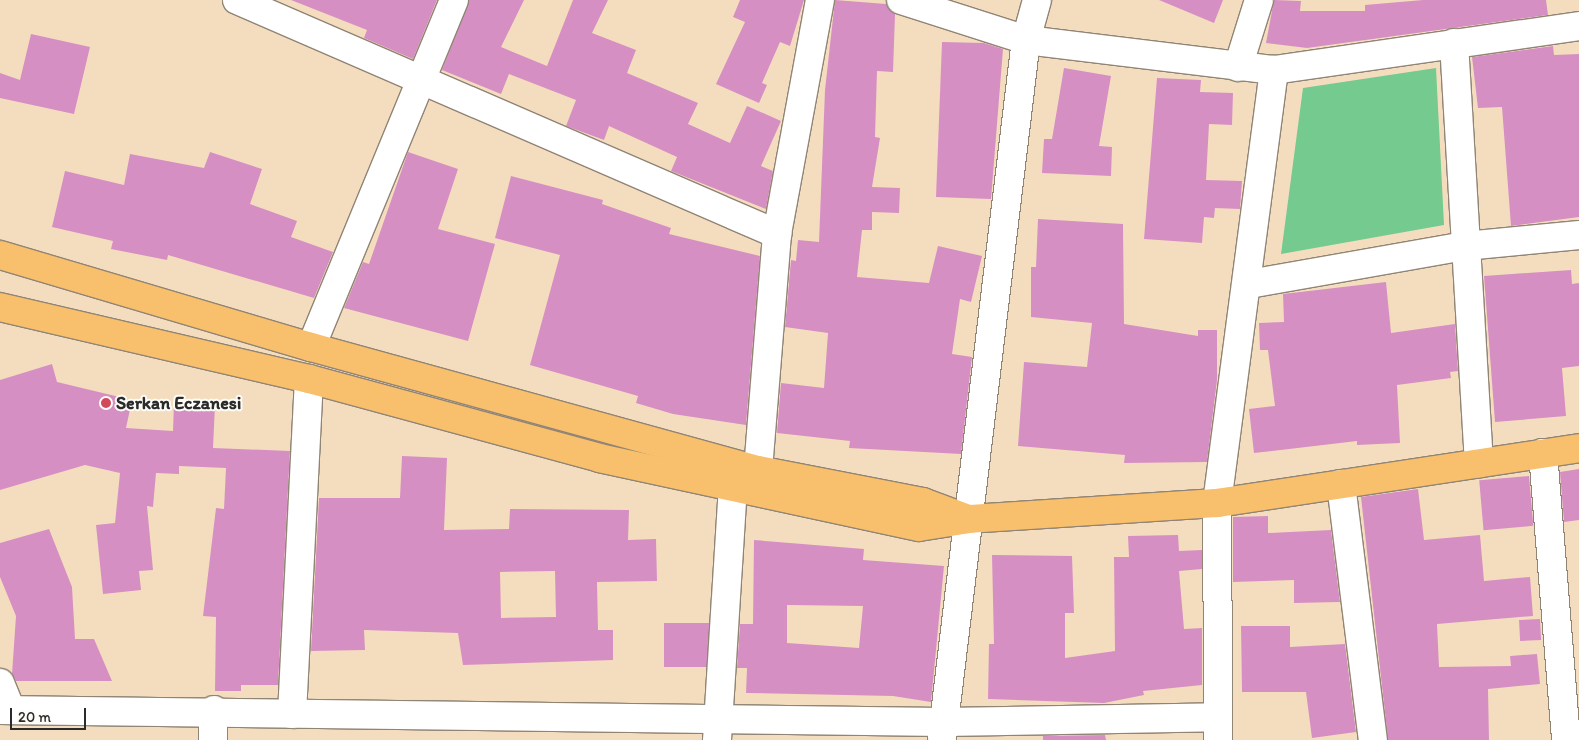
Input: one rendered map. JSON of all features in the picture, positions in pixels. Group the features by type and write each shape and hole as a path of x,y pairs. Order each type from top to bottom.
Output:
{"main road":[{"path":"0,255 311,347 758,470 923,502 969,519"},
{"path":"0,307 309,379 599,458 919,527 969,519 1217,503 1579,448"}],"street":[{"path":"237,0 777,234"},
{"path":"311,347 454,0"},
{"path":"758,470 777,234 820,0"},
{"path":"901,0 1026,40 1274,70 1579,26"},
{"path":"942,731 1026,40 1037,0"},
{"path":"1238,67 1259,0"},
{"path":"1454,43 1479,463"},
{"path":"0,683 5,710 214,710 718,728 942,731 1218,728 1217,503 1248,284 1274,70"},
{"path":"1248,284 1465,246 1579,235"},
{"path":"292,714 309,379"},
{"path":"1542,453 1566,740"},
{"path":"1341,484 1373,740"},
{"path":"718,728 733,488"},
{"path":"213,740 214,710"}],"green space":[{"path":"1436,68 1444,225 1281,254 1303,88"}],"building":[{"path":"291,0 437,0 413,59 364,38 367,30"},
{"path":"469,0 524,0 501,47 547,66 573,0 608,0 592,33 636,50 627,73 698,103 688,124 730,143 747,106 781,121 761,166 773,171 766,209 671,171 677,157 609,126 604,140 566,126 576,100 509,74 501,94 442,70"},
{"path":"740,0 804,0 790,46 780,42 762,83 767,85 759,103 716,84 745,22 733,17"},
{"path":"835,0 886,4 895,14 893,72 877,71 875,137 880,138 872,187 900,188 899,213 872,212 872,230 862,230 857,277 929,283 938,246 982,256 971,302 960,299 952,354 972,357 961,454 849,448 850,441 777,433 781,383 824,388 828,333 785,327 791,260 796,261 798,240 819,242 825,90"},
{"path":"1159,0 1223,0 1214,23"},
{"path":"1274,0 1301,1 1300,11 1365,11 1365,5 1423,0 1546,0 1548,15 1307,48 1266,43"},
{"path":"31,34 90,47 74,114 0,98 0,73 20,80"},
{"path":"942,42 984,43 1003,49 991,199 936,197"},
{"path":"1553,46 1554,55 1579,54 1579,217 1511,226 1502,107 1478,108 1472,57"},
{"path":"1064,68 1111,76 1099,146 1112,147 1111,176 1042,173 1044,139 1052,139"},
{"path":"1157,78 1201,80 1200,92 1233,93 1232,125 1209,124 1206,180 1242,181 1240,209 1215,208 1214,218 1204,217 1202,243 1144,239"},
{"path":"210,152 262,169 250,204 297,221 291,237 333,252 314,298 168,255 167,260 111,249 113,241 52,227 65,171 124,185 130,154 204,168"},
{"path":"408,152 458,169 438,229 495,244 468,341 344,308 363,262 369,264"},
{"path":"511,176 603,200 602,204 671,228 669,234 760,256 746,425 673,414 636,403 638,396 530,365 560,255 495,238"},
{"path":"1038,219 1123,224 1124,324 1198,336 1198,330 1217,330 1217,380 1207,462 1124,463 1125,455 1018,446 1024,362 1087,367 1092,323 1031,317 1031,267 1036,267"},
{"path":"1571,270 1572,284 1579,283 1579,366 1562,368 1566,416 1495,422 1484,276"},
{"path":"1386,282 1391,333 1455,324 1458,371 1450,372 1451,378 1397,385 1400,443 1357,445 1357,441 1254,453 1249,409 1275,406 1268,350 1260,350 1259,323 1284,322 1283,294"},
{"path":"52,364 57,382 132,400 126,428 173,431 174,403 215,405 213,448 290,451 278,685 241,685 241,691 215,691 216,617 203,616 216,508 224,509 226,468 179,466 179,474 156,473 153,507 147,506 153,570 139,571 141,590 103,594 96,525 115,523 120,473 85,465 0,490 0,380"},
{"path":"402,456 447,458 444,530 509,529 510,509 629,510 628,540 656,539 657,581 597,582 598,630 613,630 613,660 463,665 458,633 364,630 365,650 311,651 319,498 400,498","holes":["555,571 556,617 501,618 500,572"]},
{"path":"1579,469 1579,520 1564,522 1560,472"},
{"path":"1529,476 1533,526 1484,530 1479,480"},
{"path":"1418,489 1424,540 1480,535 1484,581 1530,577 1533,616 1437,624 1439,667 1511,666 1510,656 1537,654 1540,684 1488,689 1489,740 1388,740 1361,497"},
{"path":"1268,516 1268,533 1331,530 1340,602 1294,603 1294,580 1233,582 1233,517"},
{"path":"49,529 72,587 75,639 94,639 112,681 16,681 12,674 16,616 0,577 0,543"},
{"path":"1178,535 1179,551 1202,550 1202,569 1179,571 1184,629 1202,628 1202,685 1143,691 1144,695 1104,703 988,699 989,644 994,644 992,555 1072,556 1074,613 1065,613 1065,658 1115,651 1114,557 1129,557 1128,536"},
{"path":"754,540 864,549 863,560 944,566 931,702 893,696 746,693 747,668 737,668 740,624 753,624","holes":["787,605 863,606 859,648 787,643"]},
{"path":"1540,619 1541,640 1520,641 1519,620"},
{"path":"664,623 709,623 709,667 664,667"},
{"path":"1241,626 1290,626 1290,647 1345,644 1356,732 1312,738 1306,692 1242,692"},
{"path":"1105,735 1106,740 1043,740 1043,736"}],"place":[{"name":"Serkan Eczanesi","path":"106,403"}]}
